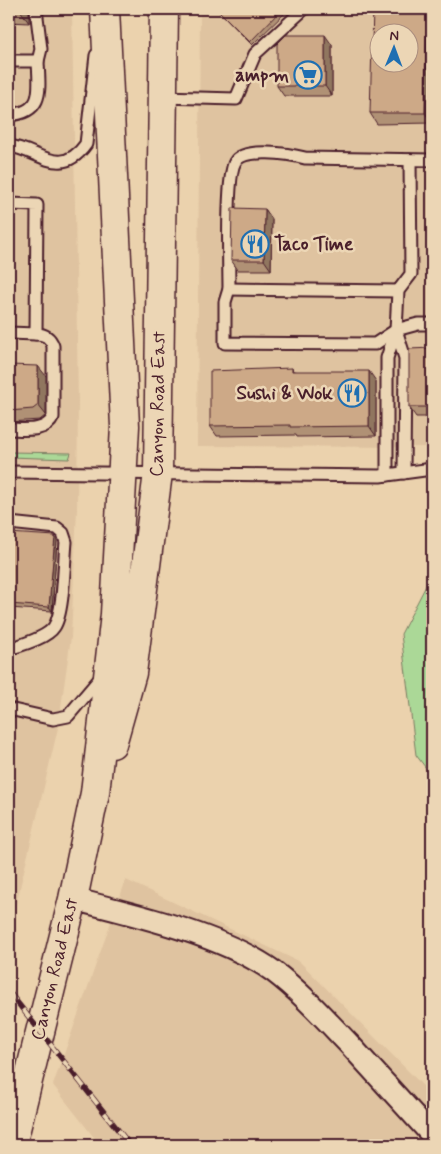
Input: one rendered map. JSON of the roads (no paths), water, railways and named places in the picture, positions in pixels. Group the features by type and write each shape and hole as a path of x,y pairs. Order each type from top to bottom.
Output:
{"main road":[{"name":"Canyon Road East","path":"12,1145 73,899 95,793 115,614 125,426 104,9"},
{"name":"Canyon Road East","path":"95,793 121,719 132,673 158,473 164,9"}],"street":[{"path":"73,899 140,916 195,934 237,951 272,970 306,998 432,1135"}],"lane":[{"path":"9,115 26,112 38,98 38,61 41,49 36,9"},
{"path":"9,146 20,148 47,161 58,162 79,153 86,144 91,86 104,9"},
{"path":"162,97 236,99 254,54 304,9"},
{"path":"9,61 38,61"},
{"path":"432,160 305,158 292,154 249,154 235,162 231,181 229,289 226,302 224,343 375,344 396,330 418,324 432,324"},
{"path":"387,475 387,358 396,330 398,291 407,282 411,274 410,160"},
{"path":"9,204 37,205 36,334"},
{"path":"229,289 398,291"},
{"path":"396,330 405,358 404,473"},
{"path":"9,334 44,334 50,338 53,346 53,417 51,422 35,429 9,429"},
{"path":"9,472 387,475 432,469"},
{"path":"9,523 57,528 63,533 66,542 60,609 54,628 35,640 9,649"},
{"path":"9,709 53,719 68,716 108,669"}],"railway":[{"path":"9,992 130,1145"}],"place":[{"name":"ampm","path":"308,75"},
{"name":"Taco Time","path":"255,244"},
{"name":"Sushi & Wok","path":"352,393"}]}
